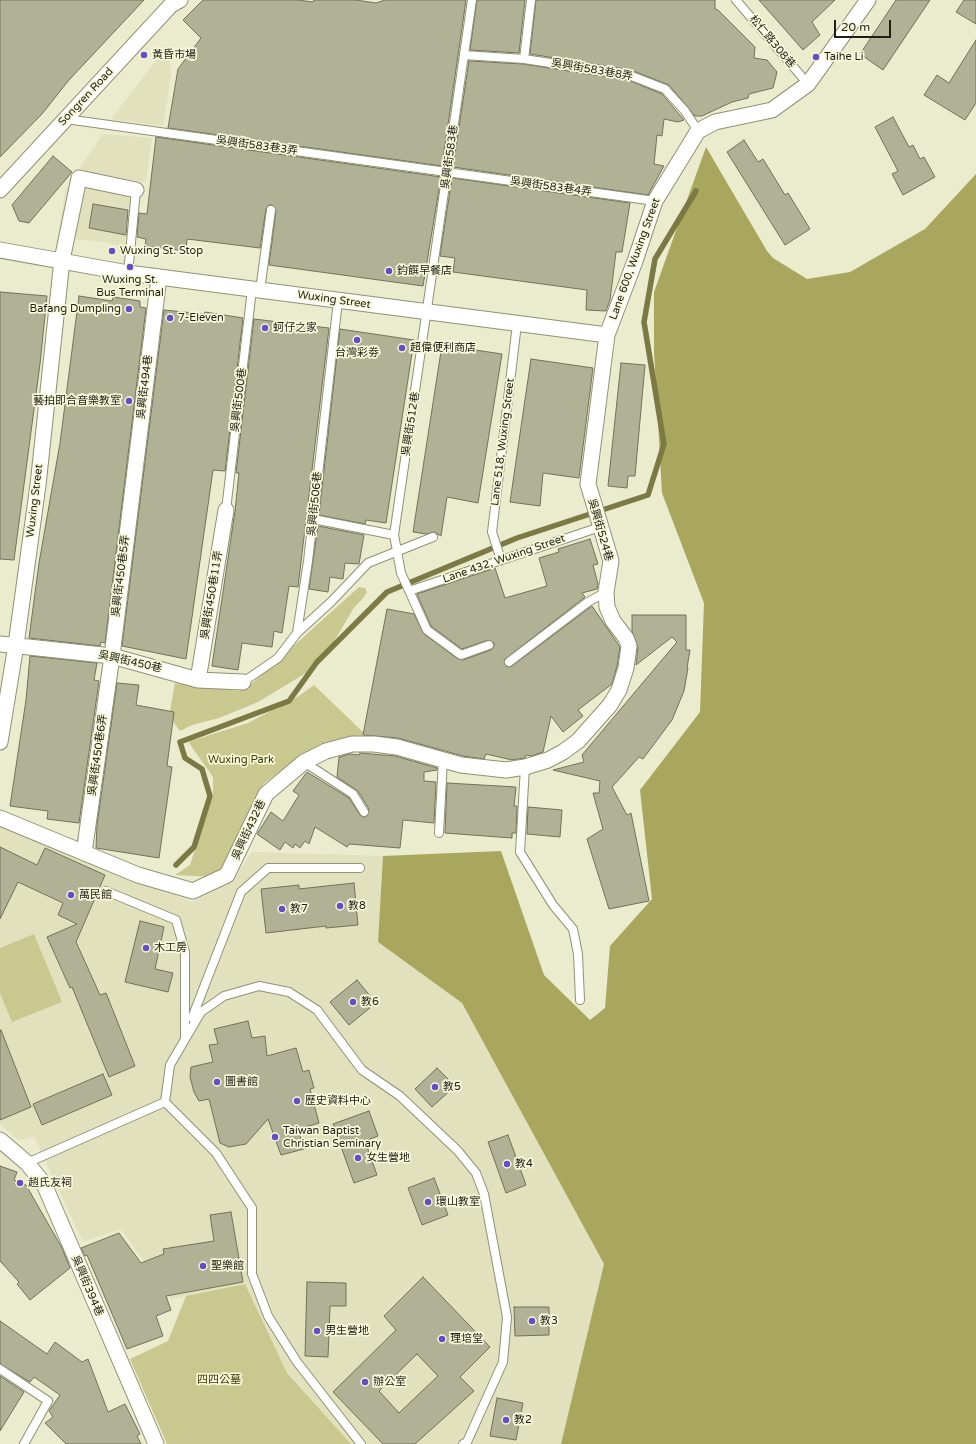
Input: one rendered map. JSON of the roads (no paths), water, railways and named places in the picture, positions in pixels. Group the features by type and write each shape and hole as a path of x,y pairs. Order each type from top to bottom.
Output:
{"street":[{"path":"698,130 714,122 772,110 808,84 868,0"},
{"name":"Songren Road","path":"0,190 173,2"},
{"name":"Lane 600, Wuxing Street","path":"607,335 635,261 655,201 698,130"},
{"path":"62,260 79,178 136,190"},
{"name":"Wuxing Street","path":"0,250 128,273 607,335"},
{"name":"Wuxing Street","path":"0,742 16,645 38,485 62,260"},
{"name":"吳興街494巷","path":"131,497 159,277"},
{"name":"吳興街524巷","path":"525,767 548,760 563,752 578,741 610,705 619,690 626,668 629,646 626,638 613,622 607,607 606,592 611,561 588,484 607,335"},
{"name":"吳興街450巷5弄","path":"112,656 131,497"},
{"name":"吳興街450巷11弄","path":"198,680 226,510"},
{"name":"吳興街450巷","path":"0,644 112,656 198,680 243,682"},
{"name":"吳興街450巷6弄","path":"84,853 112,656"},
{"name":"吳興街432巷","path":"0,818 138,875 193,891 228,875 266,794 304,762 326,751 352,744 374,744 397,747 461,766 490,770 506,770 525,767"},
{"name":"吳興街394巷","path":"0,1140 27,1163 44,1184 156,1444"}],"lane":[{"name":"吳興街583巷","path":"428,313 472,0"},
{"path":"524,59 531,0"},
{"name":"松仁路308巷","path":"736,0 808,84"},
{"name":"吳興街583巷8弄","path":"464,56 524,59 629,75 665,89 685,110 698,130"},
{"name":"吳興街583巷3弄","path":"66,119 448,172"},
{"name":"吳興街583巷4弄","path":"448,172 655,201"},
{"path":"128,273 136,190"},
{"name":"吳興街500巷","path":"226,510 256,290 271,210"},
{"name":"吳興街506巷","path":"243,682 278,658 297,633 313,519 338,301"},
{"name":"吳興街512巷","path":"428,313 394,535 397,552 401,573 427,630 461,655 489,645"},
{"name":"Lane 518, Wuxing Street","path":"501,560 492,532 517,324"},
{"path":"313,519 394,535"},
{"name":"Lane 432, Wuxing Street","path":"409,591 600,527"},
{"path":"297,633 332,601 368,563 433,537"},
{"path":"509,662 588,602 606,592"},
{"path":"438,833 443,760"},
{"path":"304,762 354,794 364,812"},
{"path":"525,767 520,852 553,905 573,929 578,954 580,1000"},
{"path":"185,1037 241,892 268,868 360,868"},
{"path":"106,891 176,920 186,952 185,1037"},
{"path":"165,1102 170,1066 185,1037 201,1012 224,996 259,986 289,992 317,1010 362,1070 400,1096 458,1151 476,1173 484,1194 507,1317 503,1362 467,1442 463,1444"},
{"path":"27,1163 165,1102"},
{"path":"165,1102 216,1154 252,1208 252,1274 268,1316 297,1362 361,1444"},
{"path":"0,1369 48,1401 24,1444"}],"waterway":[{"path":"176,865 194,847 210,796 202,769 185,758 180,742 289,701 317,662 387,592 517,538 648,495 664,444 644,322 655,259 696,191"}],"place":[{"name":"黃昏市場","path":"144,55"},
{"name":"Taihe Li","path":"816,57"},
{"name":"Wuxing St. Stop","path":"112,251"},
{"name":"Wuxing St. Bus Terminal","path":"130,267"},
{"name":"鈞饌早餐店","path":"389,271"},
{"name":"Bafang Dumpling","path":"129,309"},
{"name":"7-Eleven","path":"170,318"},
{"name":"蚵仔之家","path":"265,328"},
{"name":"台灣彩劵","path":"357,340"},
{"name":"超偉便利商店","path":"402,348"},
{"name":"藝拍即合音樂教室","path":"129,401"},
{"name":"萬民館","path":"71,895"},
{"name":"教8","path":"340,906"},
{"name":"教7","path":"282,909"},
{"name":"木工房","path":"146,948"},
{"name":"教6","path":"353,1002"},
{"name":"圖書館","path":"217,1082"},
{"name":"教5","path":"435,1087"},
{"name":"歷史資料中心","path":"297,1101"},
{"name":"Taiwan Baptist Christian Seminary","path":"275,1137"},
{"name":"女生營地","path":"358,1158"},
{"name":"教4","path":"507,1164"},
{"name":"趙氏友祠","path":"20,1183"},
{"name":"環山教室","path":"428,1202"},
{"name":"聖樂館","path":"203,1266"},
{"name":"教3","path":"532,1321"},
{"name":"男生營地","path":"317,1331"},
{"name":"理培堂","path":"442,1339"},
{"name":"辦公室","path":"365,1382"},
{"name":"教2","path":"506,1420"}],"park label":[{"name":"Wuxing Park","path":"241,760"},
{"name":"四四公墓","path":"219,1380"}]}
